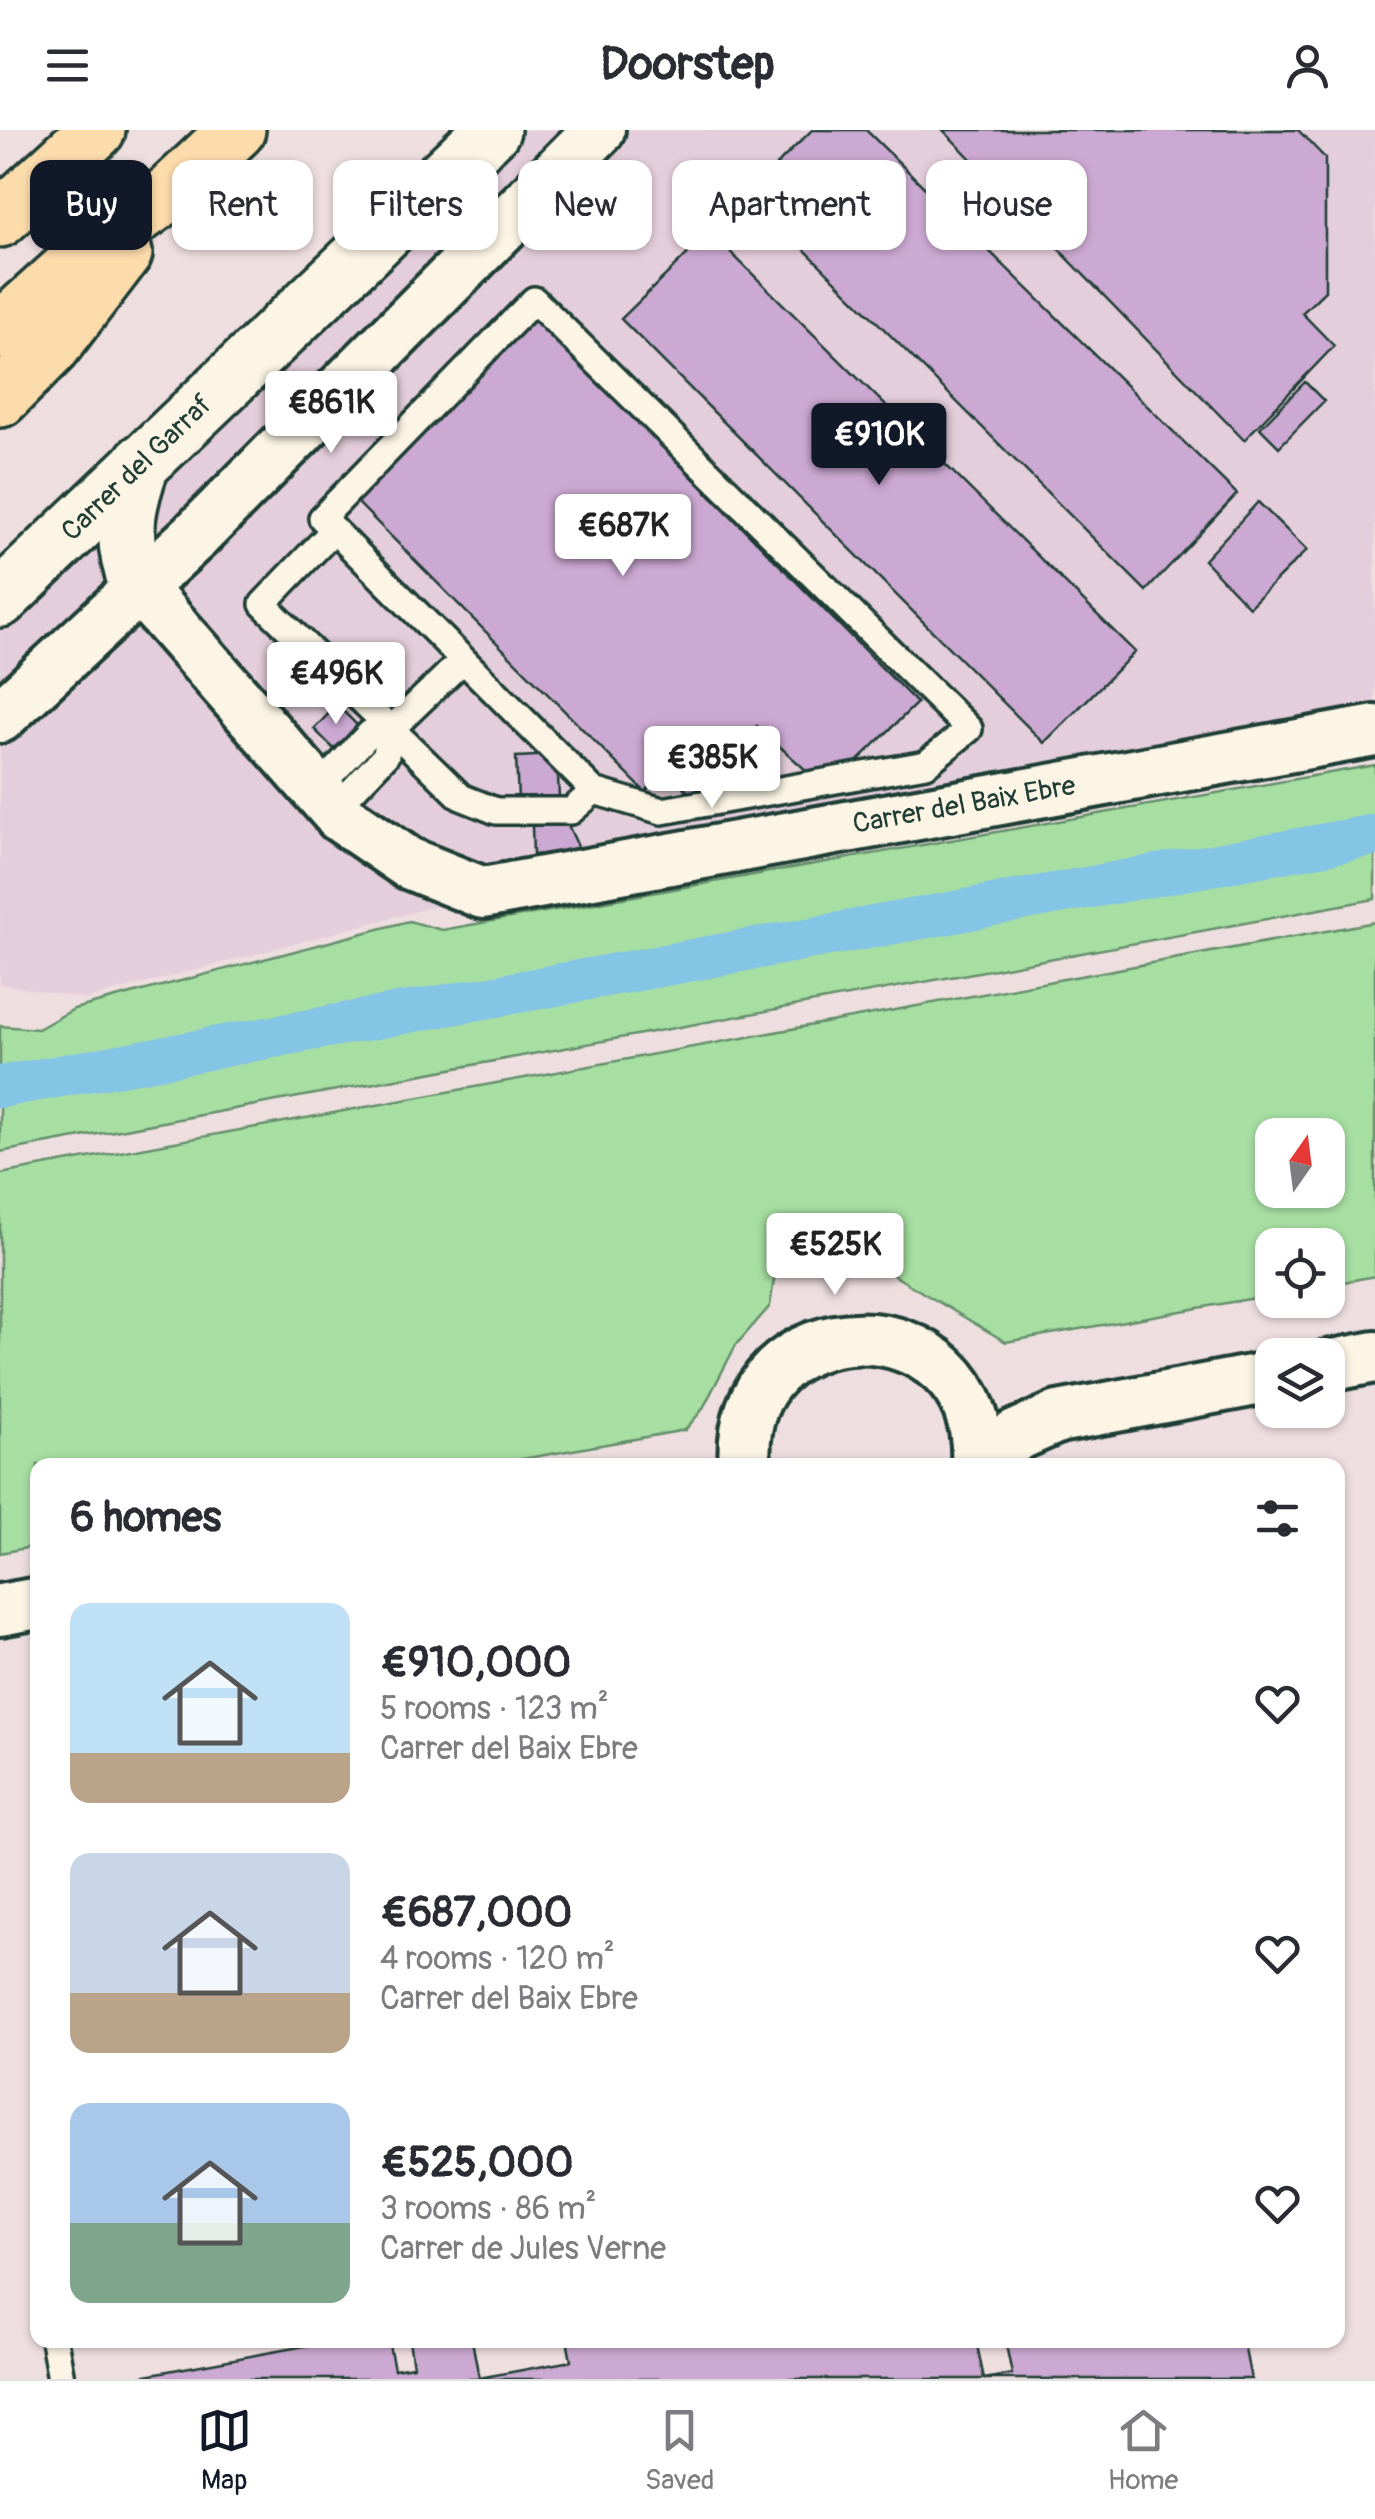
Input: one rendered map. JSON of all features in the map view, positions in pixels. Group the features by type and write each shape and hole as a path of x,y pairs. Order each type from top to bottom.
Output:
{"highway":[{"path":"5,213 97,130"},
{"path":"0,332 97,244 170,192 237,130"},
{"path":"0,399 52,347 170,192"}],"main road":[{"name":"Carrer del Garraf","path":"0,599 492,130"},
{"path":"138,586 126,558 124,528 142,462"}],"street":[{"path":"0,716 196,536 598,130"},
{"name":"Carrer del Baix Ebre","path":"138,586 326,799 408,862 484,893 1375,731"},
{"path":"735,1456 751,1413 771,1378 802,1352 841,1338 886,1339 914,1349 940,1366 966,1402 978,1458"},
{"path":"1345,1363 1375,1357"},
{"path":"988,1458 1015,1436 1058,1417 1255,1379"},
{"path":"966,1402 1010,1413 1058,1417"},
{"path":"0,1610 30,1605"}],"lane":[{"path":"534,300 969,728 926,764 662,811 594,792 334,530 322,518 534,300"},
{"path":"334,530 263,604 461,797 496,811 571,811 594,792"},
{"path":"326,799 386,755 390,730 463,660"},
{"path":"55,2348 61,2379"}],"shaded area":[{"path":"471,130 1375,130 1375,731 484,893 87,999 0,984 0,598 350,250 498,250 498,160 441,160"}],"green space":[{"path":"1375,765 1375,899 0,1152 0,1026 38,1029 74,1009 409,921 442,930"},
{"path":"1375,922 1375,1276 1345,1282 1345,1228 1255,1228 1255,1298 1006,1342 893,1275 883,1247 776,1267 770,1306 736,1345 702,1410 685,1430 527,1458 30,1458 30,1547 0,1553 0,1174"}],"building":[{"path":"812,130 866,130 897,160 782,160"},
{"path":"943,130 1298,130 1325,158 1325,291 1302,313 1334,346 1244,440 1060,250 1087,250 1087,160 972,160"},
{"path":"906,169 926,189 926,250 988,250 1237,494 1146,591 805,250 906,250"},
{"path":"692,250 728,250 1135,652 1044,743 621,319"},
{"path":"533,317 917,703 828,790 757,726 691,795 667,769 645,792 353,498"},
{"path":"1305,382 1324,401 1279,447 1260,428"},
{"path":"1258,502 1307,550 1249,607 1204,560"},
{"path":"337,705 358,726 334,749 314,729"},
{"path":"557,755 559,797 518,799 516,757"},
{"path":"555,797 580,851 533,855 531,798"},
{"path":"294,2348 390,2348 394,2369 413,2366 410,2348 473,2348 479,2378 571,2361 569,2348 978,2348 984,2379 124,2379"},
{"path":"1007,2348 1245,2348 1251,2379 984,2379 1012,2374"}],"waterway":[{"path":"0,1087 1375,835"}]}
